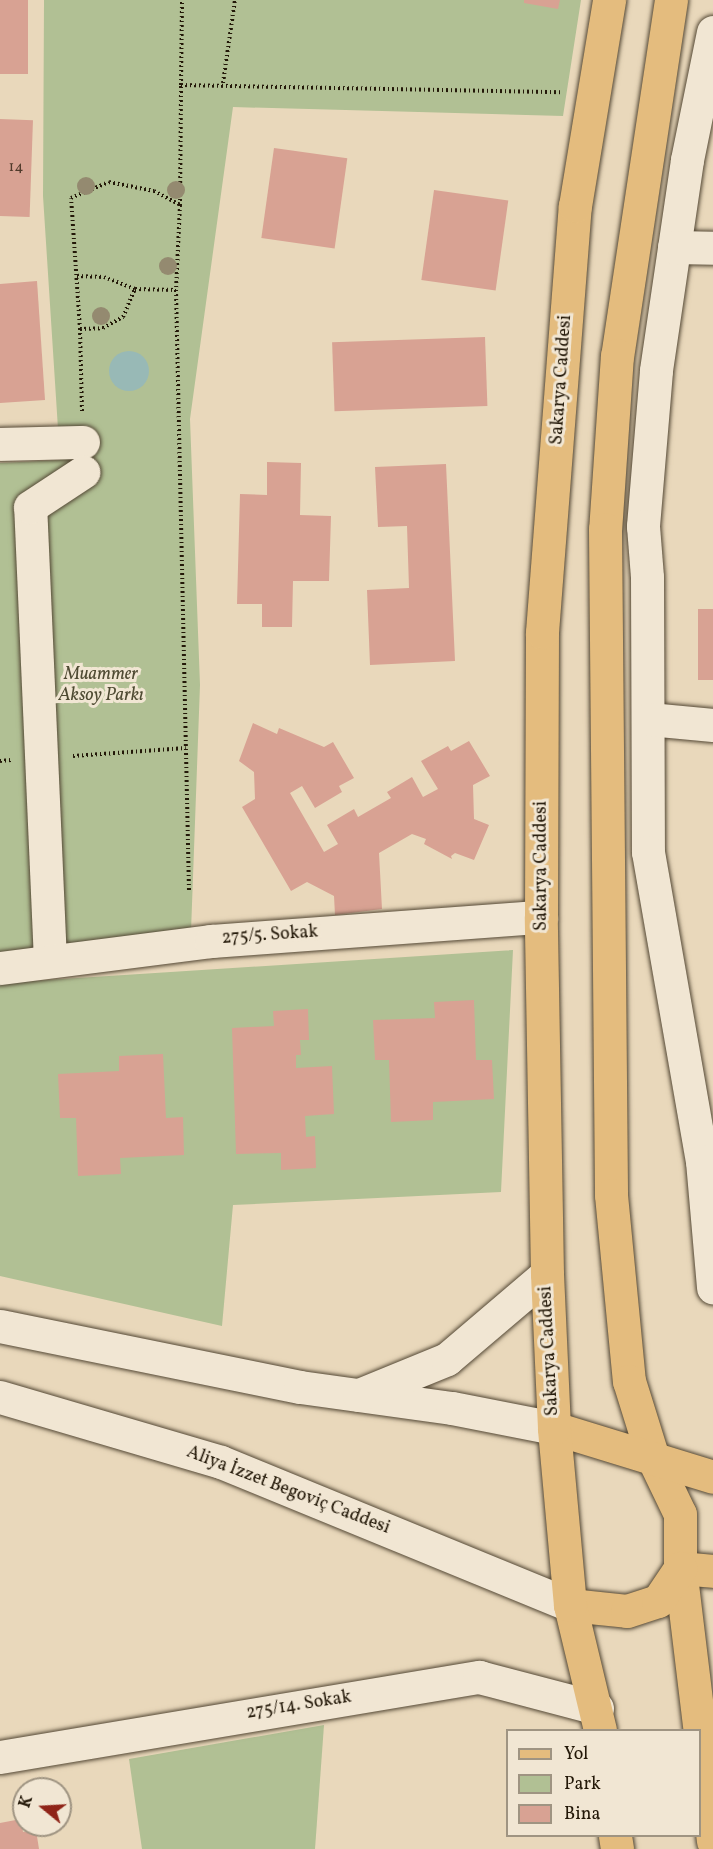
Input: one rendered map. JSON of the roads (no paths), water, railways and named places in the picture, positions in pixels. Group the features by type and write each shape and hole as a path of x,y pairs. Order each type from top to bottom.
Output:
{"main road":[{"name":"Sakarya Caddesi","path":"598,1720 570,1605 554,1428 547,1274 541,917 542,632 575,206 609,0"},
{"path":"671,0 616,355 605,529 611,1195 629,1381 653,1458 680,1514 680,1568 699,1729"},
{"path":"554,1428 713,1477"},
{"path":"570,1605 627,1611 658,1601 680,1568"},
{"path":"680,1568 713,1571"},
{"path":"701,1742 713,1841"}],"street":[{"path":"713,32 687,160 656,371 643,526 647,577 648,852 708,1162 713,1288"},
{"path":"675,247 713,248"},
{"path":"0,444 83,457 30,507 39,758 50,961"},
{"path":"605,529 643,526"},
{"path":"649,718 713,725"},
{"name":"275/5. Sokak","path":"0,968 211,941 541,917"},
{"path":"359,1395 447,1359 547,1274"},
{"path":"0,1326 300,1387 452,1408 554,1428"},
{"name":"Aliya İzzet Begoviç Caddesi","path":"0,1397 221,1462 570,1605"},
{"name":"275/14. Sokak","path":"0,1757 479,1677 598,1720"}],"water":[{"path":"129,351 137,352 143,357 148,363 148,379 143,385 137,390 129,391 121,390 115,385 110,379 109,371 110,363 115,357 121,352"}],"park label":[{"name":"Muammer Aksoy Parkı","path":"101,686"}]}
